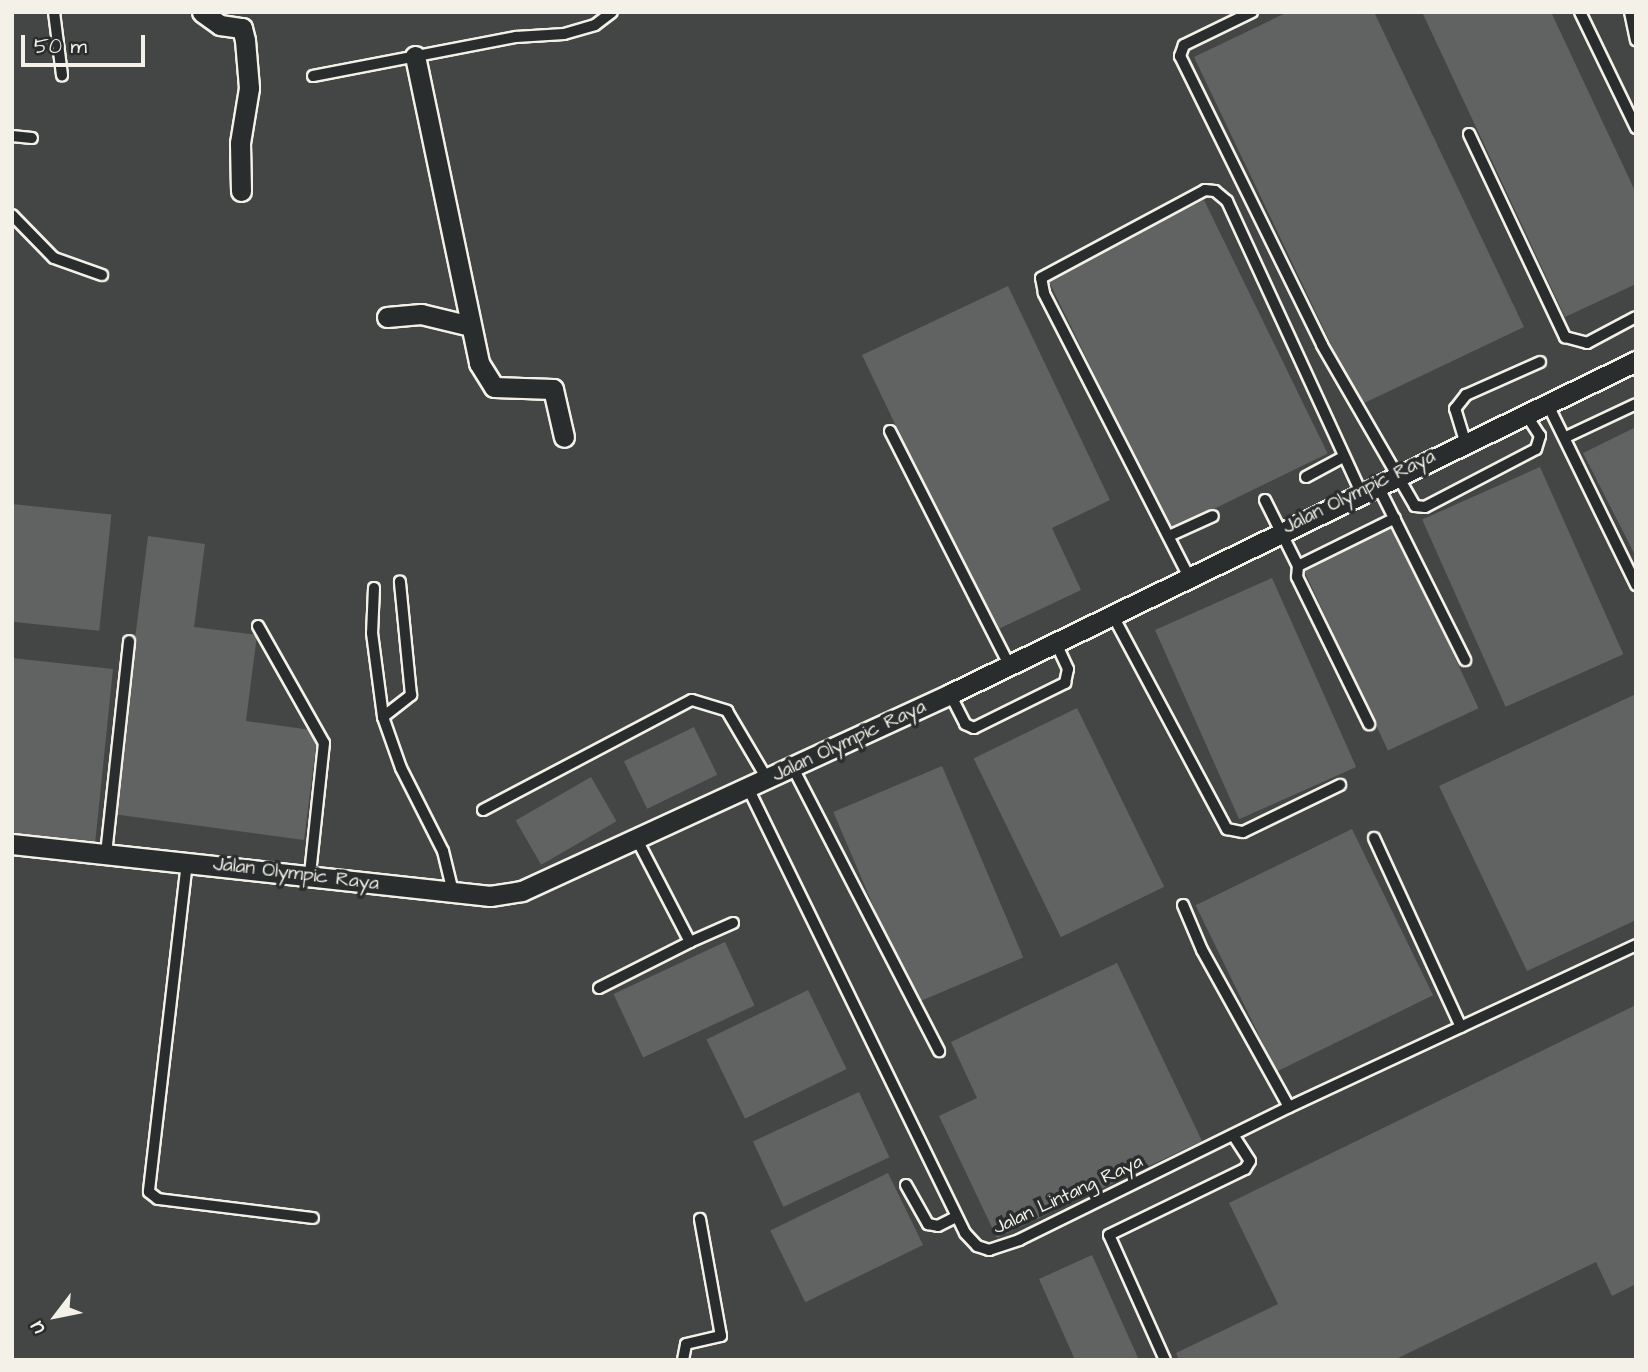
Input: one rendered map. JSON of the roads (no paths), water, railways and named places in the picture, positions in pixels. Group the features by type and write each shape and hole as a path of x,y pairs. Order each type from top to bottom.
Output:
{"street":[{"path":"202,12 220,25 242,28 245,40 249,88 240,143 241,191"},
{"path":"415,56 479,363 490,383 501,388 546,386 552,389 565,438"},
{"path":"387,317 421,314 471,326"},
{"name":"Jalan Olympic Raya","path":"12,844 490,896 522,891 950,694 1280,530 1636,361"}],"lane":[{"path":"54,12 62,75"},
{"path":"313,76 415,56 564,34 595,25 612,12"},
{"path":"1252,12 1184,45 1181,56 1322,345 1415,506 1425,508 1536,449 1540,436 1525,413"},
{"path":"1580,12 1636,128"},
{"path":"1630,12 1636,40"},
{"path":"1469,134 1565,337 1587,343 1636,317"},
{"path":"12,136 32,138"},
{"path":"1188,575 1041,286 1041,278 1205,190 1215,191 1227,201 1343,457 1395,518 1465,660"},
{"path":"12,215 54,258 102,275"},
{"path":"1465,441 1455,409 1466,395 1540,362"},
{"path":"1548,403 1636,585"},
{"path":"1566,438 1636,404"},
{"path":"890,431 1008,663"},
{"path":"1306,477 1343,457"},
{"path":"1265,500 1298,566 1297,576 1368,724"},
{"path":"1169,536 1213,516"},
{"path":"1298,566 1395,518"},
{"path":"383,717 411,695 400,582"},
{"path":"374,588 372,632 383,717 401,768 443,851 453,892"},
{"path":"1112,614 1227,829 1243,832 1340,785"},
{"path":"258,625 324,743 310,875"},
{"path":"950,694 965,724 974,728 1065,683 1068,669 1055,640"},
{"path":"106,854 129,641"},
{"path":"483,810 692,700 727,711 767,779"},
{"path":"792,766 939,1051"},
{"name":"Jalan Lintang Raya","path":"748,788 957,1217 977,1246 1004,1248 1289,1107 1636,945"},
{"path":"636,838 690,942"},
{"path":"1374,838 1461,1027"},
{"path":"187,861 149,1192 158,1199 313,1218"},
{"path":"1183,905 1202,950 1289,1107"},
{"path":"599,988 733,923"},
{"path":"1165,1360 1109,1235 1245,1169 1250,1161 1233,1135"},
{"path":"906,1185 928,1224 938,1226 957,1217"},
{"path":"683,1360 686,1344 721,1336 700,1219"}]}
